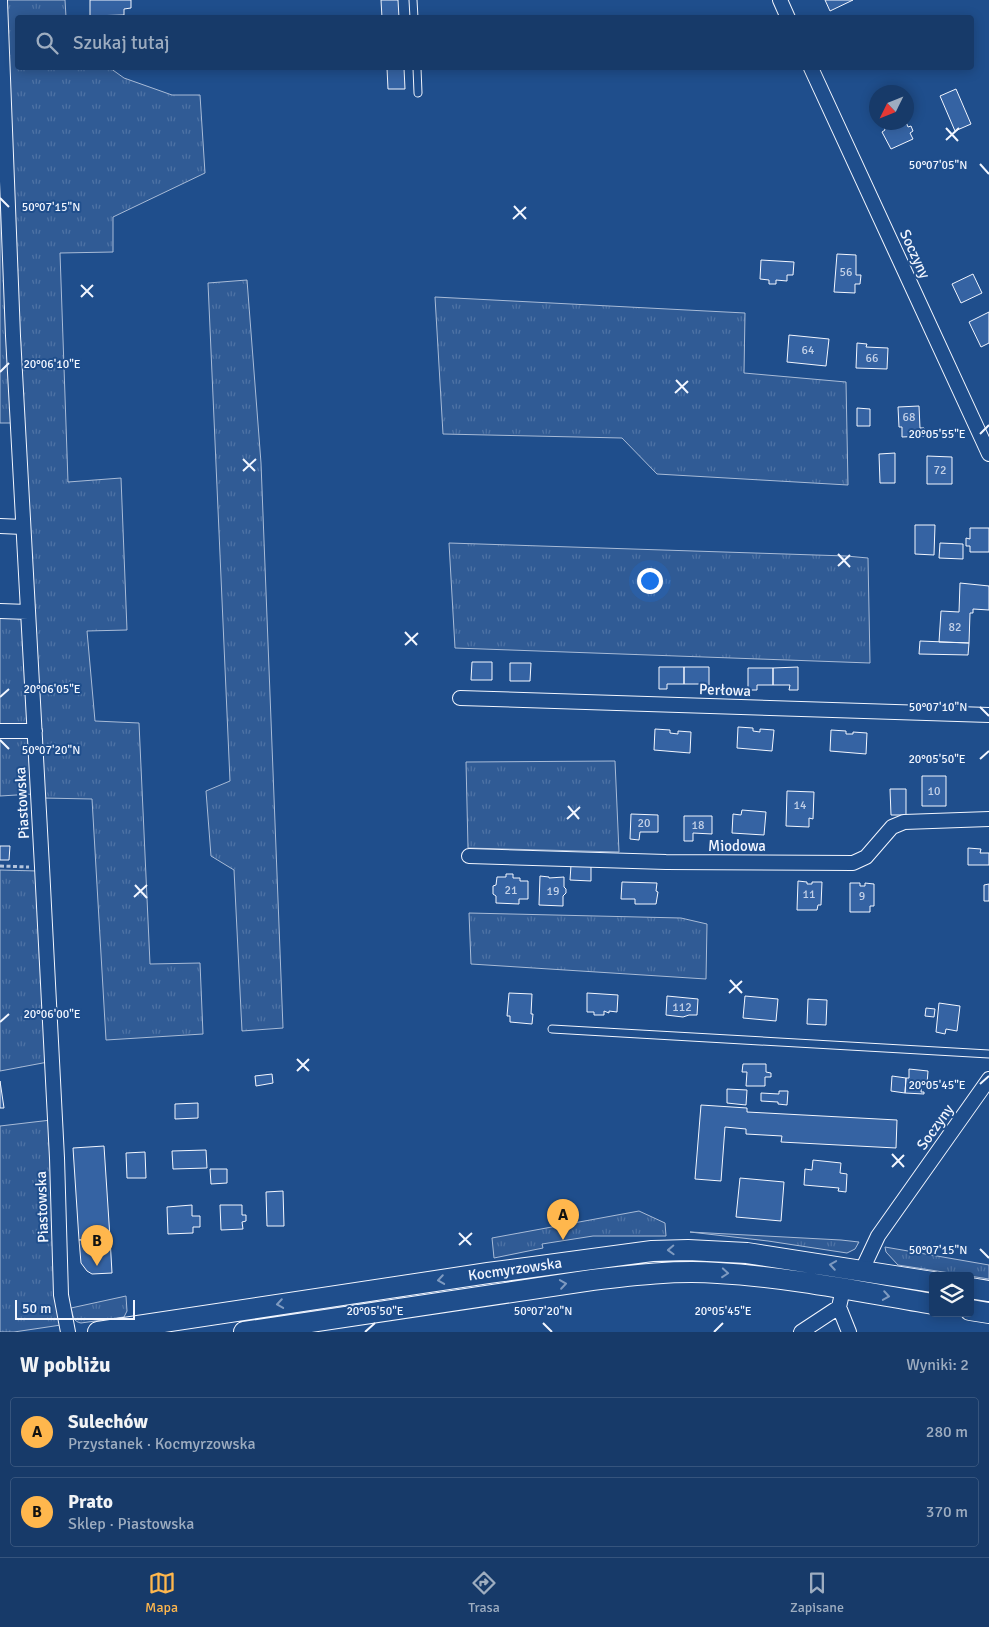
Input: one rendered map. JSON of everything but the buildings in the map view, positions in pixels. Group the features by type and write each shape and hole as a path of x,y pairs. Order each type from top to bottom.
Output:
{"main road":[{"name":"Kocmyrzowska","path":"98,1332 488,1273 652,1251 688,1250 746,1253 929,1281"},
{"name":"Kocmyrzowska","path":"244,1332 515,1291 648,1274 682,1272 718,1272 770,1278 841,1298 929,1304"},
{"path":"974,1289 989,1291"},
{"path":"974,1311 989,1313"}],"street":[{"path":"780,0 787,15"},
{"name":"Piastowska","path":"0,1 12,336 42,867 56,1148 61,1295 68,1332"},
{"name":"Soczyny","path":"812,70 989,454"},
{"path":"0,526 23,527"},
{"path":"0,611 28,612"},
{"name":"Perłowa","path":"460,698 989,715"},
{"path":"0,731 35,731"},
{"name":"Miodowa","path":"469,856 666,862 854,863 866,858 892,827 904,822 989,819"},
{"name":"Soczyny","path":"862,1270 878,1236 989,1079"},
{"path":"801,1332 841,1298 849,1332"}],"lane":[{"path":"413,0 414,15"},
{"path":"416,70 418,93"},
{"path":"552,1029 989,1054"}],"path":[{"path":"0,866 42,867"}],"green space":[{"path":"3,0 65,0 66,15 15,15 15,70 113,70 124,78 172,95 200,95 205,173 113,217 113,252 60,253 68,482 121,478 127,630 87,631 95,721 139,723 150,964 200,963 203,1034 106,1040 92,799 42,798"},
{"path":"0,150 11,423 0,423"},
{"path":"247,280 261,463 283,1028 242,1031 234,870 211,856 206,791 230,781 208,283"},
{"path":"435,297 745,313 744,373 846,382 848,485 657,474 622,438 443,434"},
{"path":"449,543 868,558 870,663 455,648"},
{"path":"0,614 25,615 32,728 0,727"},
{"path":"0,736 31,737 33,794 0,796"},
{"path":"615,761 619,852 468,848 466,762"},
{"path":"0,870 38,871 48,1062 0,1071"},
{"path":"469,913 681,918 707,924 706,979 471,964"},
{"path":"51,1120 61,1325 14,1332 0,1332 0,1126"},
{"path":"639,1211 665,1223 666,1236 593,1236 542,1244 543,1248 494,1258 492,1238"},
{"path":"690,1232 859,1242 855,1249 847,1253"},
{"path":"885,1247 989,1265 989,1279 974,1277 974,1272 944,1272 898,1265 886,1252"},
{"path":"126,1296 127,1311 124,1317 81,1323 74,1318 71,1308"}],"place":[{"name":"Sulechów","path":"563,1240"},
{"name":"Prato","path":"97,1266"}]}
